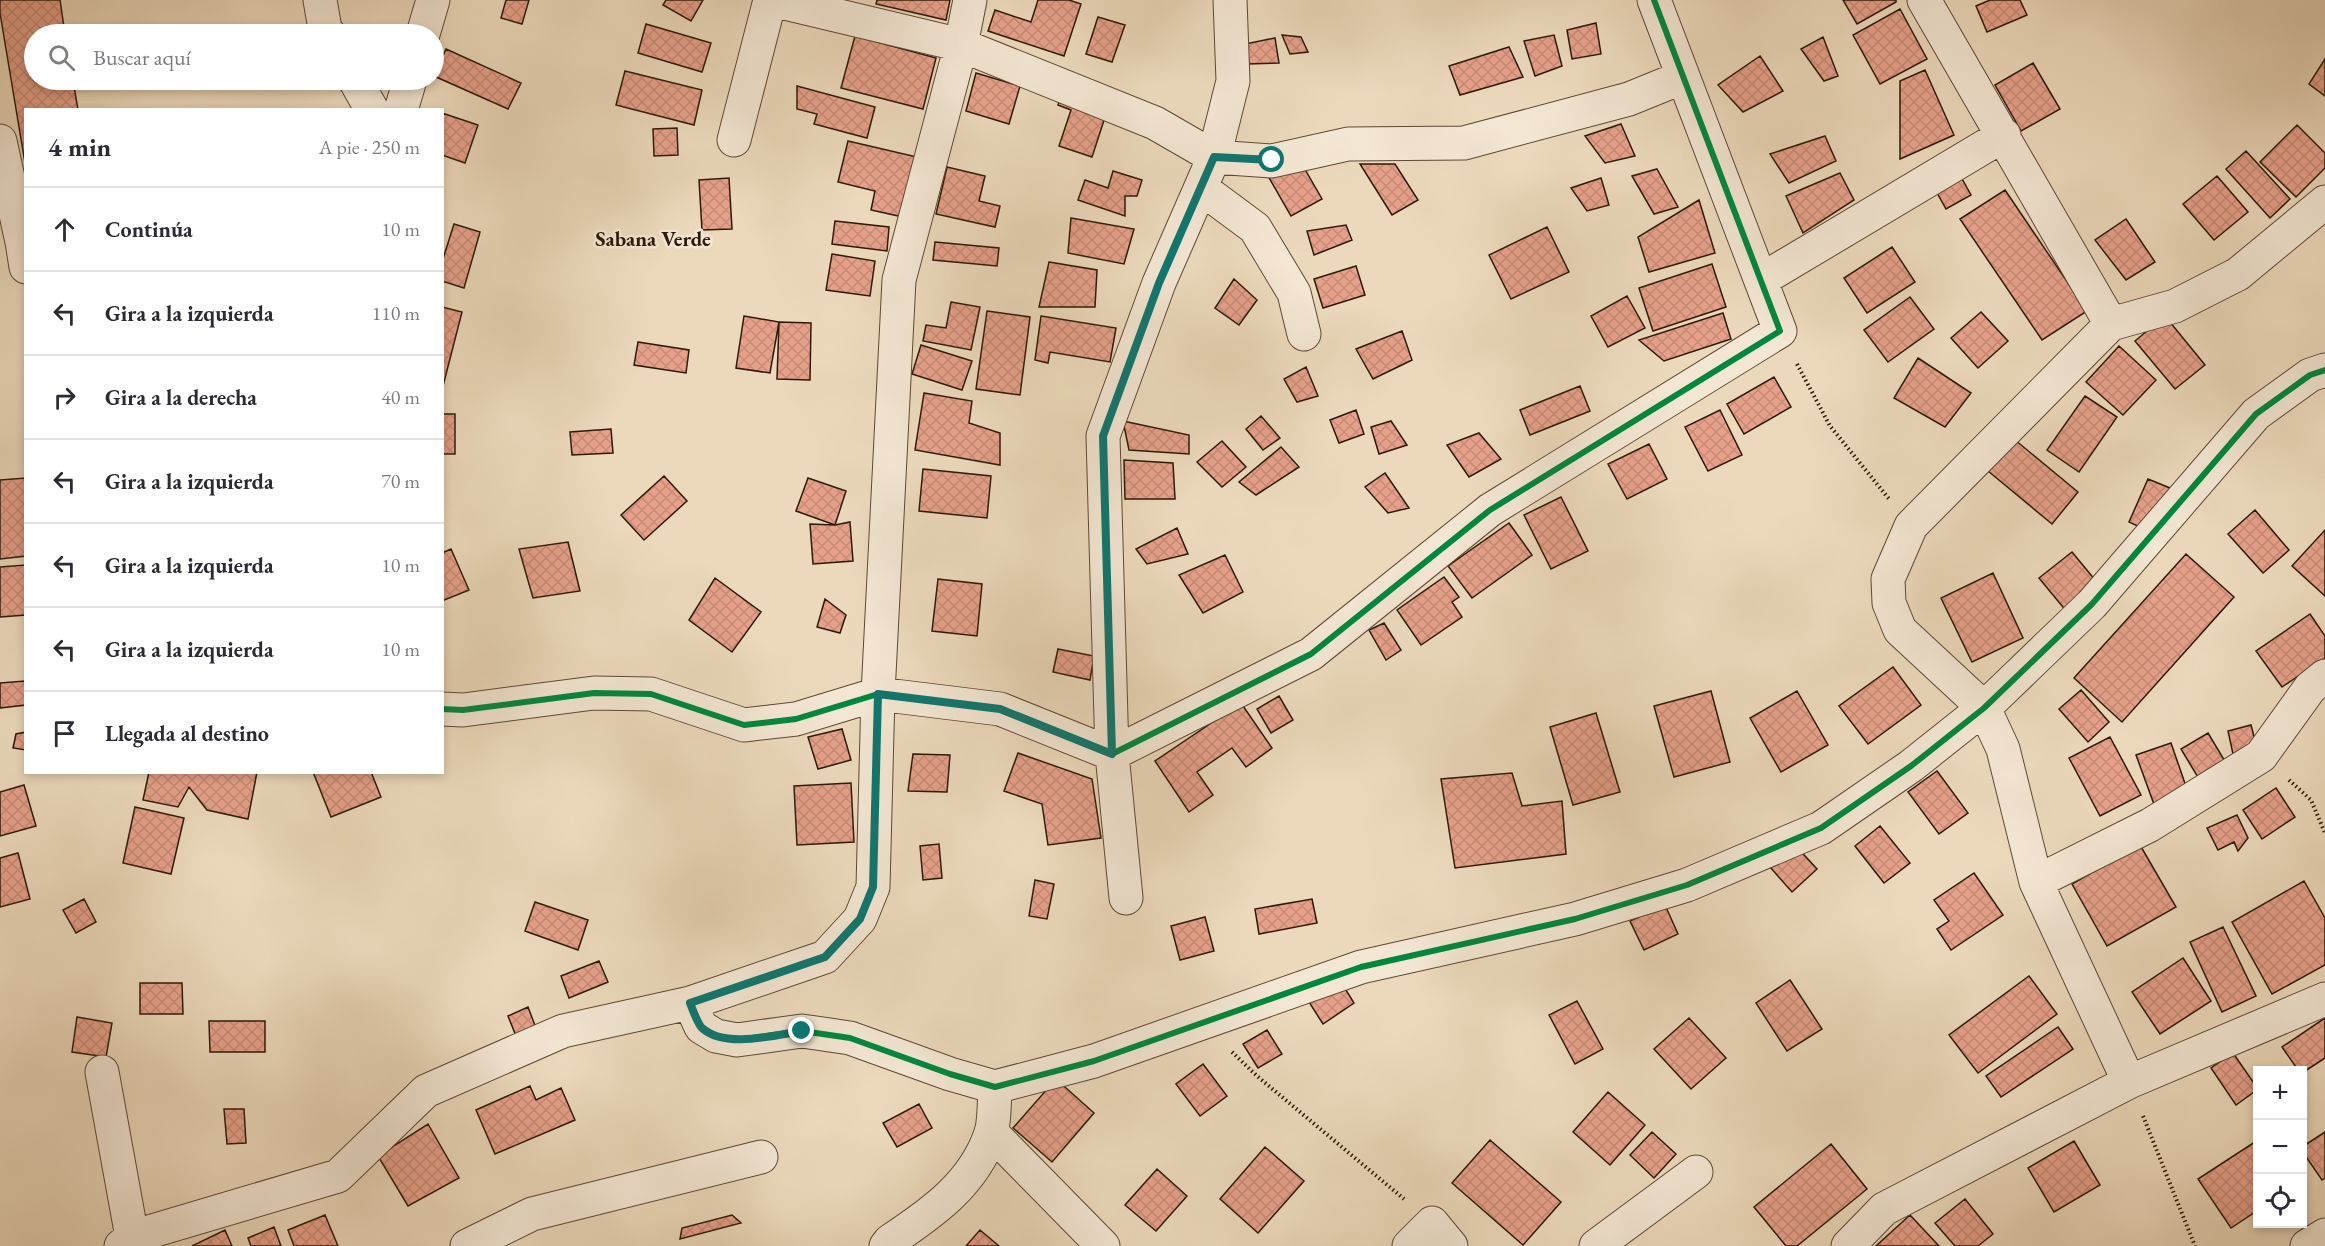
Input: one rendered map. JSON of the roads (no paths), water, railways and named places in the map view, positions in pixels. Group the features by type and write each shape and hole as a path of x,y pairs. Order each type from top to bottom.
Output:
{"street":[{"path":"320,0 324,24"},
{"path":"426,24 433,0"},
{"path":"734,141 771,0 961,45 1155,123 1214,157 1272,160 1348,144 1464,143 1629,99 1683,77"},
{"path":"102,1072 130,1243 338,1176 426,1091 562,1031 690,1003 825,957 860,919 873,887 878,694 899,280 961,45 969,0"},
{"path":"1126,898 1112,754 1103,436 1159,283 1214,157 1233,81 1230,0"},
{"path":"444,709 463,710 594,693 651,694 744,725 796,719 878,694 1000,709 1112,754 1311,654 1490,510 1780,332 1654,0"},
{"path":"1924,0 2004,135 2111,324"},
{"path":"361,90 371,108"},
{"path":"402,108 407,90"},
{"path":"1761,280 2004,135"},
{"path":"0,141 16,252"},
{"path":"1201,188 1255,228 1294,293 1304,334"},
{"path":"2129,1082 2036,882 2003,749 1984,708 1900,630 1889,603 1888,579 1911,526 2111,324 2175,306 2238,274 2325,202"},
{"path":"690,1003 701,1027 716,1036 737,1040 802,1031 850,1038 950,1074 995,1087 1094,1061 1361,967 1575,920 1686,885 1821,828 1911,766 1984,708 2092,604 2256,414 2320,380"},
{"path":"2036,882 2150,825 2261,756 2310,688 2325,676"},
{"path":"1848,1246 1884,1209 2129,1082 2325,999"},
{"path":"886,1246 933,1212 970,1175 991,1132 995,1087"},
{"path":"991,1132 1103,1246"},
{"path":"467,1246 532,1214 761,1157"},
{"path":"1596,1246 1696,1172"},
{"path":"1409,1246 1442,1234"},
{"path":"2307,1246 2325,1235"}],"district":[{"name":"Sabana Verde","path":"653,239"}]}
